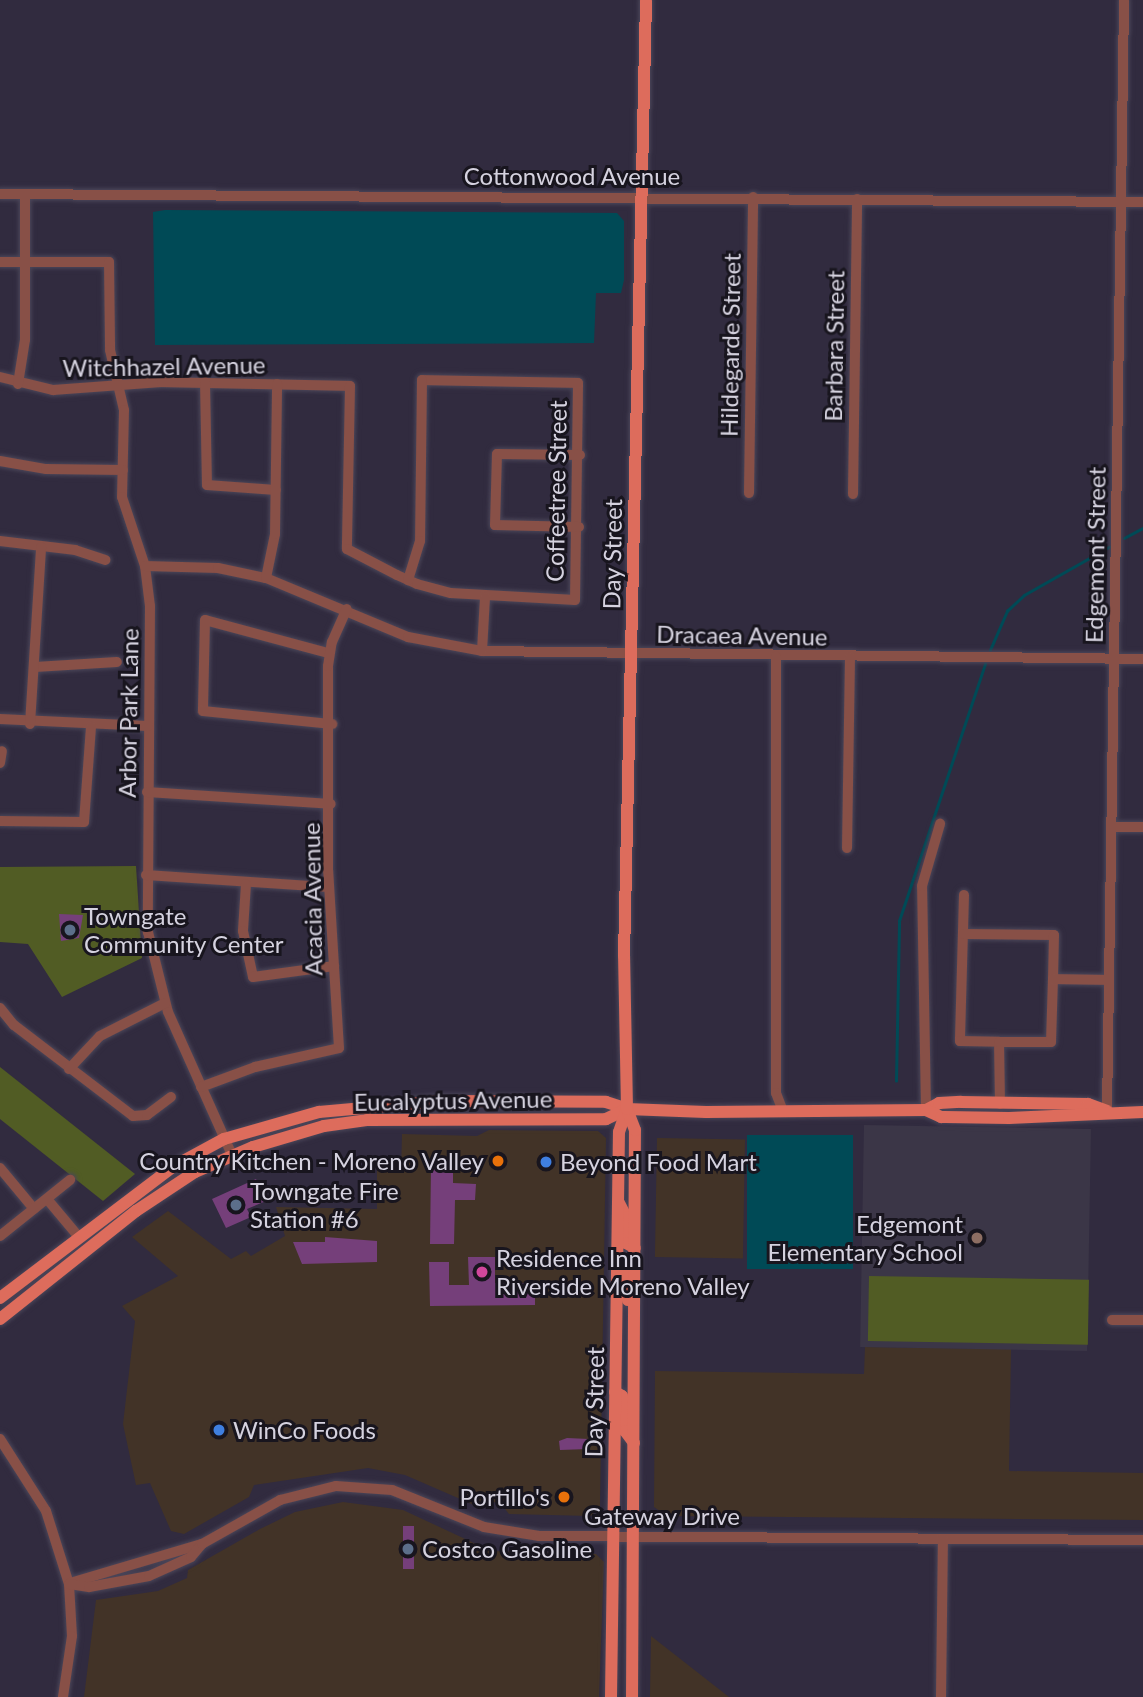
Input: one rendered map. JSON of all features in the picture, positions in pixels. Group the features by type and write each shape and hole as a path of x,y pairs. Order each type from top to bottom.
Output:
{"main road":[{"name":"Day Street","path":"632,1697 635,1130 627,1109 624,956 646,0"},
{"name":"Eucalyptus Avenue","path":"0,1298 136,1193 225,1139 319,1112 464,1102 606,1102 627,1109 926,1110 941,1117 1087,1118 1107,1111"},
{"path":"387,1118 410,1110 447,1110 464,1102"},
{"name":"Eucalyptus Avenue","path":"926,1110 939,1102 1088,1104 1107,1111 1143,1112"},
{"path":"476,1117 483,1110 553,1103"},
{"name":"Day Street","path":"611,1697 619,1132 627,1109"},
{"name":"Eucalyptus Avenue","path":"0,1319 83,1252 182,1180 232,1155 324,1126 387,1118 606,1119 627,1109"},
{"path":"83,1252 136,1193"},
{"path":"618,1200 626,1217 626,1243 635,1248"},
{"path":"53,1276 51,1270 78,1248 78,1237"},
{"path":"617,1262 626,1265 634,1320"},
{"path":"615,1392 622,1396 625,1430 634,1443"}],"street":[{"name":"Edgemont Street","path":"1107,1111 1124,0"},
{"name":"Cottonwood Avenue","path":"0,194 642,196 1143,202"},
{"path":"18,384 24,351 25,194"},
{"name":"Hildegarde Street","path":"749,493 753,197"},
{"name":"Barbara Street","path":"853,494 857,199"},
{"path":"0,262 24,262"},
{"name":"Arbor Park Lane","path":"24,262 109,262 110,350 120,387 127,522 145,566 150,606 146,875 148,932 165,1003 232,1155"},
{"name":"Witchhazel Avenue","path":"0,377 18,384 63,390 205,382 349,386 347,549 408,580 485,597 575,600"},
{"name":"Coffeetree Street","path":"408,580 419,541 422,380 578,383 580,455 575,600"},
{"path":"205,382 207,485 276,490"},
{"path":"266,578 274,544 277,384"},
{"path":"579,527 495,526 497,454 580,455"},
{"path":"0,461 46,469 123,470"},
{"path":"0,541 105,560"},
{"path":"30,724 41,547"},
{"name":"Dracaea Avenue","path":"145,566 218,568 266,578 347,609 408,637 482,651 1143,659"},
{"path":"482,651 485,597"},
{"name":"Acacia Avenue","path":"201,1087 266,1064 339,1048 329,887 331,724 328,653 347,609"},
{"path":"328,653 205,620 203,711 331,724"},
{"path":"776,656 776,1093 783,1111"},
{"path":"847,848 850,657"},
{"path":"35,667 117,662"},
{"path":"0,719 30,724 148,726"},
{"path":"0,821 79,825 89,817 91,726"},
{"path":"0,763 2,751"},
{"path":"147,792 331,804"},
{"path":"926,1110 922,886 940,824"},
{"path":"1112,827 1143,827"},
{"path":"146,875 246,884 329,887"},
{"path":"246,884 243,931 253,977 334,966"},
{"path":"964,895 960,1041 1051,1042 1054,936 964,934"},
{"path":"1053,979 1109,979"},
{"path":"69,1069 100,1036 165,1003"},
{"path":"0,1008 69,1069 132,1116 147,1115 172,1097"},
{"path":"999,1042 1000,1104"},
{"path":"0,1168 34,1209"},
{"path":"0,1236 70,1180"},
{"path":"47,1199 78,1237"},
{"path":"1112,1320 1143,1320"},
{"path":"0,1438 42,1502 69,1584 72,1636 63,1697"},
{"name":"Gateway Drive","path":"69,1584 89,1587 149,1576 191,1556 202,1544 280,1500 336,1486 392,1490 511,1533 634,1537 1143,1540"},
{"path":"941,1697 943,1539"}],"shaded area":[{"path":"153,212 617,213 624,221 624,280 621,293 596,293 594,343 155,345"},
{"path":"136,866 142,958 62,997 28,944 0,942 0,867"},
{"path":"0,1067 135,1174 103,1201 0,1119"},
{"name":"Edgemont Elementary School","path":"864,1125 1091,1129 1087,1351 860,1347"},
{"path":"489,1130 598,1131 606,1138 600,1506 591,1516 509,1514 501,1504 486,1500 474,1505 405,1475 368,1468 254,1485 249,1497 184,1534 171,1531 150,1483 136,1485 123,1424 135,1321 122,1306 178,1276 132,1237 168,1211 231,1259 246,1251 251,1256 285,1236 276,1207 377,1209 377,1170 401,1171 402,1134 477,1136"},
{"path":"747,1135 853,1135 853,1269 747,1269"},
{"path":"657,1138 745,1140 743,1259 655,1257"},
{"path":"869,1276 1089,1280 1088,1345 868,1341"},
{"path":"865,1347 1011,1349 1009,1471 1143,1473 1143,1520 667,1516 654,1507 655,1371 864,1374"},
{"path":"343,1502 403,1510 491,1551 596,1554 604,1562 599,1697 84,1697 96,1600 158,1591 187,1578 188,1570 295,1512"},
{"path":"651,1636 729,1697 650,1697"}],"building":[{"name":"Towngate Community Center","path":"59,914 83,915 79,938 61,941"},
{"path":"431,1164 453,1165 453,1183 476,1184 475,1200 455,1200 454,1244 430,1244"},
{"name":"Towngate Fire Station #6","path":"256,1179 266,1201 247,1209 251,1217 226,1228 212,1199"},
{"path":"325,1237 377,1241 377,1262 302,1264 293,1242 325,1242"},
{"name":"Residence Inn Riverside Moreno Valley","path":"468,1257 495,1257 495,1283 535,1283 535,1305 430,1306 429,1262 449,1262 449,1285 469,1285"},
{"path":"567,1438 589,1439 588,1449 560,1450 559,1441"},
{"name":"Costco Gasoline","path":"403,1526 414,1526 414,1569 403,1569"}],"waterway":[{"path":"1124,538 1143,528"},
{"path":"990,650 1007,611 1024,595 1109,547"},
{"path":"896,1081 899,921 985,664"}],"place":[{"name":"Towngate Community Center","path":"70,930"},
{"name":"Country Kitchen - Moreno Valley","path":"498,1161"},
{"name":"Beyond Food Mart","path":"546,1162"},
{"name":"Towngate Fire Station #6","path":"236,1205"},
{"name":"Edgemont Elementary School","path":"977,1238"},
{"name":"Residence Inn Riverside Moreno Valley","path":"482,1272"},
{"name":"WinCo Foods","path":"219,1430"},
{"name":"Portillo's","path":"564,1497"},
{"name":"Costco Gasoline","path":"408,1549"}]}
